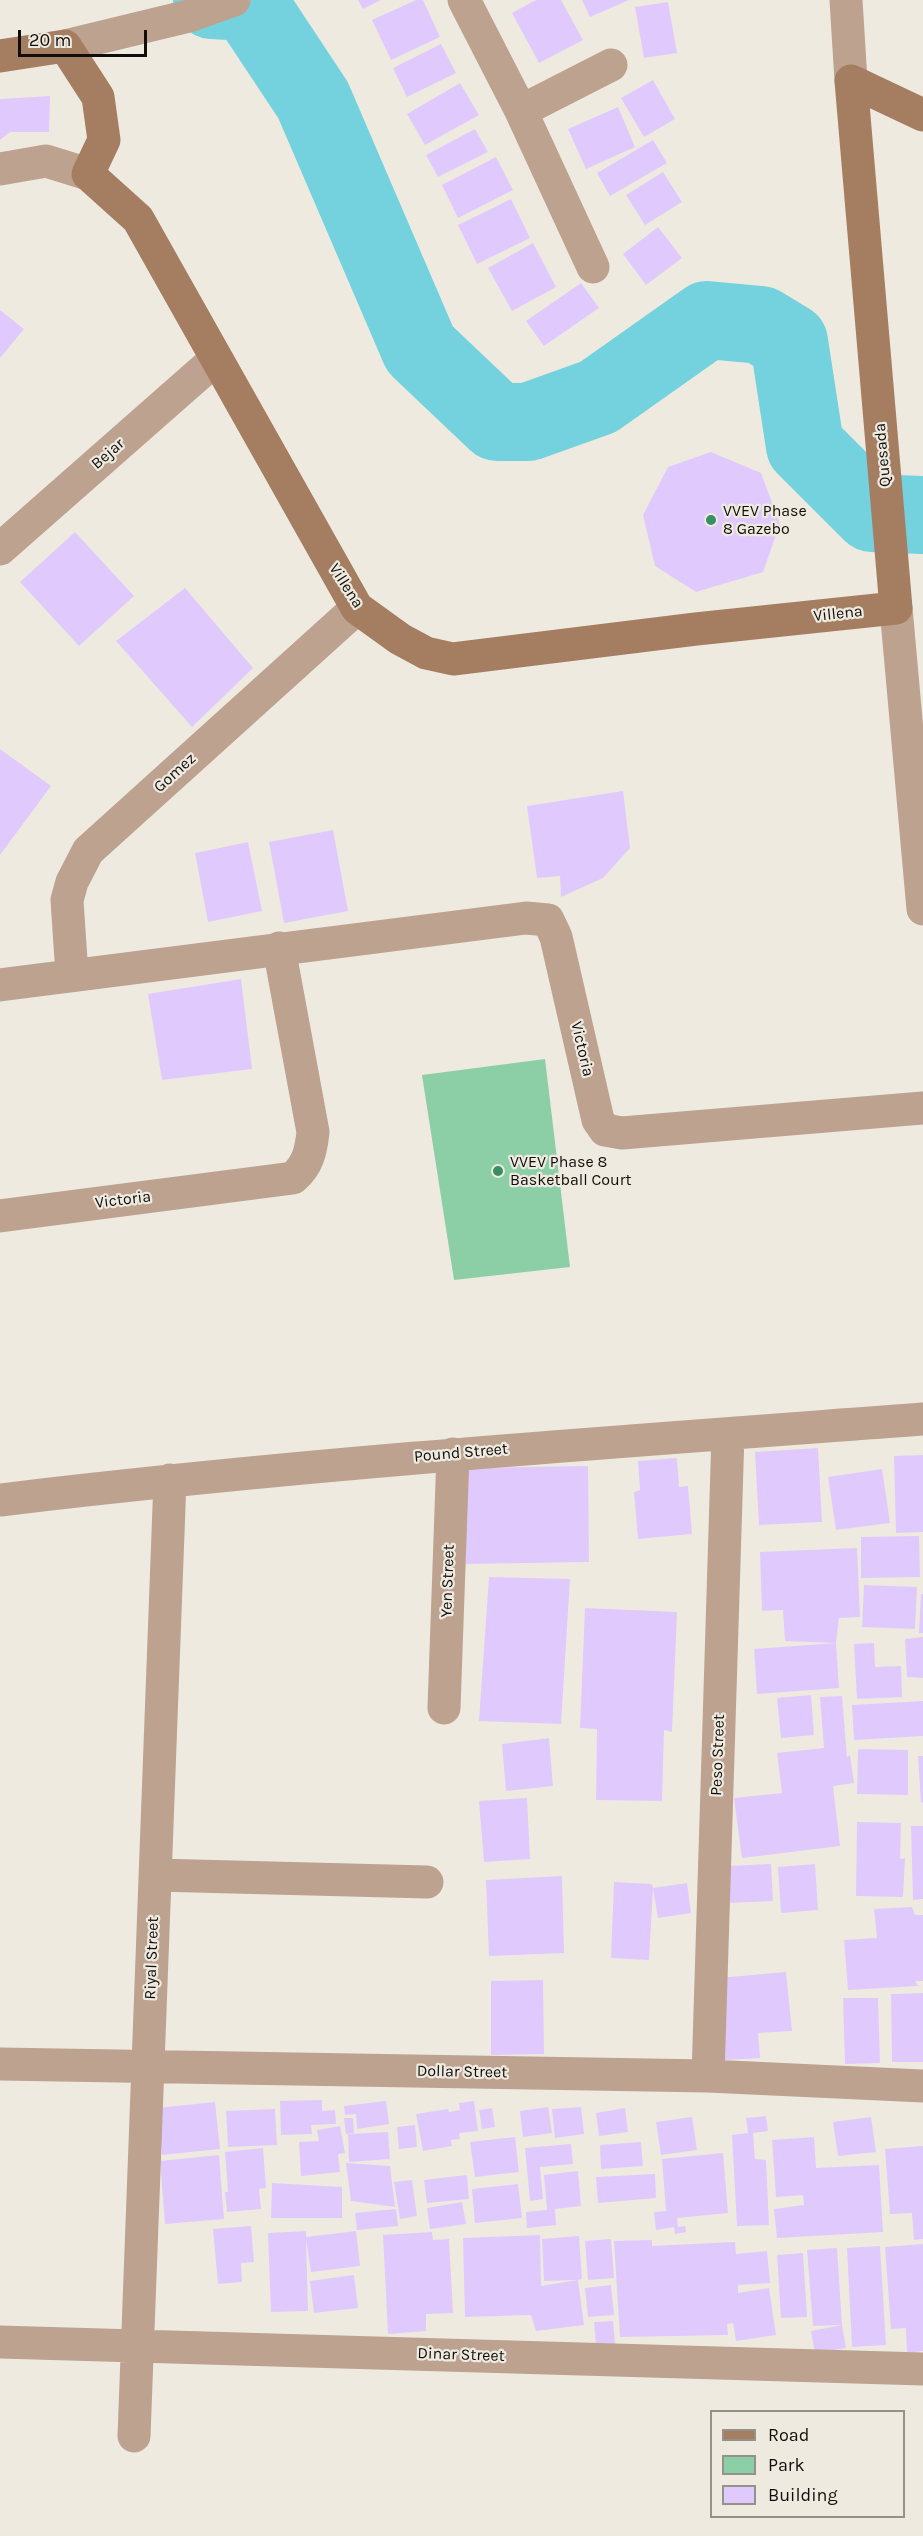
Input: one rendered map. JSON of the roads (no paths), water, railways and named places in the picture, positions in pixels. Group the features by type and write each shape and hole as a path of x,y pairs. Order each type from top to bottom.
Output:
{"street":[{"path":"0,56 65,46 189,16 234,0"},
{"path":"464,0 521,111 593,267"},
{"name":"Quesada","path":"846,0 851,81 923,909"},
{"path":"65,46 98,97 104,140 88,174"},
{"path":"521,111 611,65"},
{"path":"851,81 923,115"},
{"name":"Villena","path":"0,169 46,161 88,174 138,219 357,608 400,639 426,653 453,659 696,629 896,608"},
{"name":"Bejar","path":"0,549 216,359"},
{"name":"Gomez","path":"72,975 67,900 72,882 88,851 357,608"},
{"name":"Victoria","path":"0,985 526,918 548,920 556,937 598,1120 604,1130 613,1132 923,1108"},
{"name":"Victoria","path":"0,1216 293,1179 301,1172 309,1157 313,1132 279,948"},
{"name":"Pound Street","path":"0,1500 170,1480 453,1454 923,1419"},
{"name":"Peso Street","path":"708,2076 728,1434"},
{"name":"Yen Street","path":"444,1708 453,1454"},
{"name":"Riyal Street","path":"134,2436 170,1480"},
{"path":"156,1875 427,1882"},
{"name":"Dollar Street","path":"0,2064 708,2076 923,2086"},
{"name":"Dinar Street","path":"0,2342 923,2369"}],"waterway":[{"path":"212,0 248,2 313,100 420,349 497,422 528,422 598,397 707,320 761,325 789,342 805,446 872,513 923,515"}],"place":[{"name":"VVEV Phase 8 Gazebo","path":"711,520"},
{"name":"VVEV Phase 8 Basketball Court","path":"498,1171"}]}
